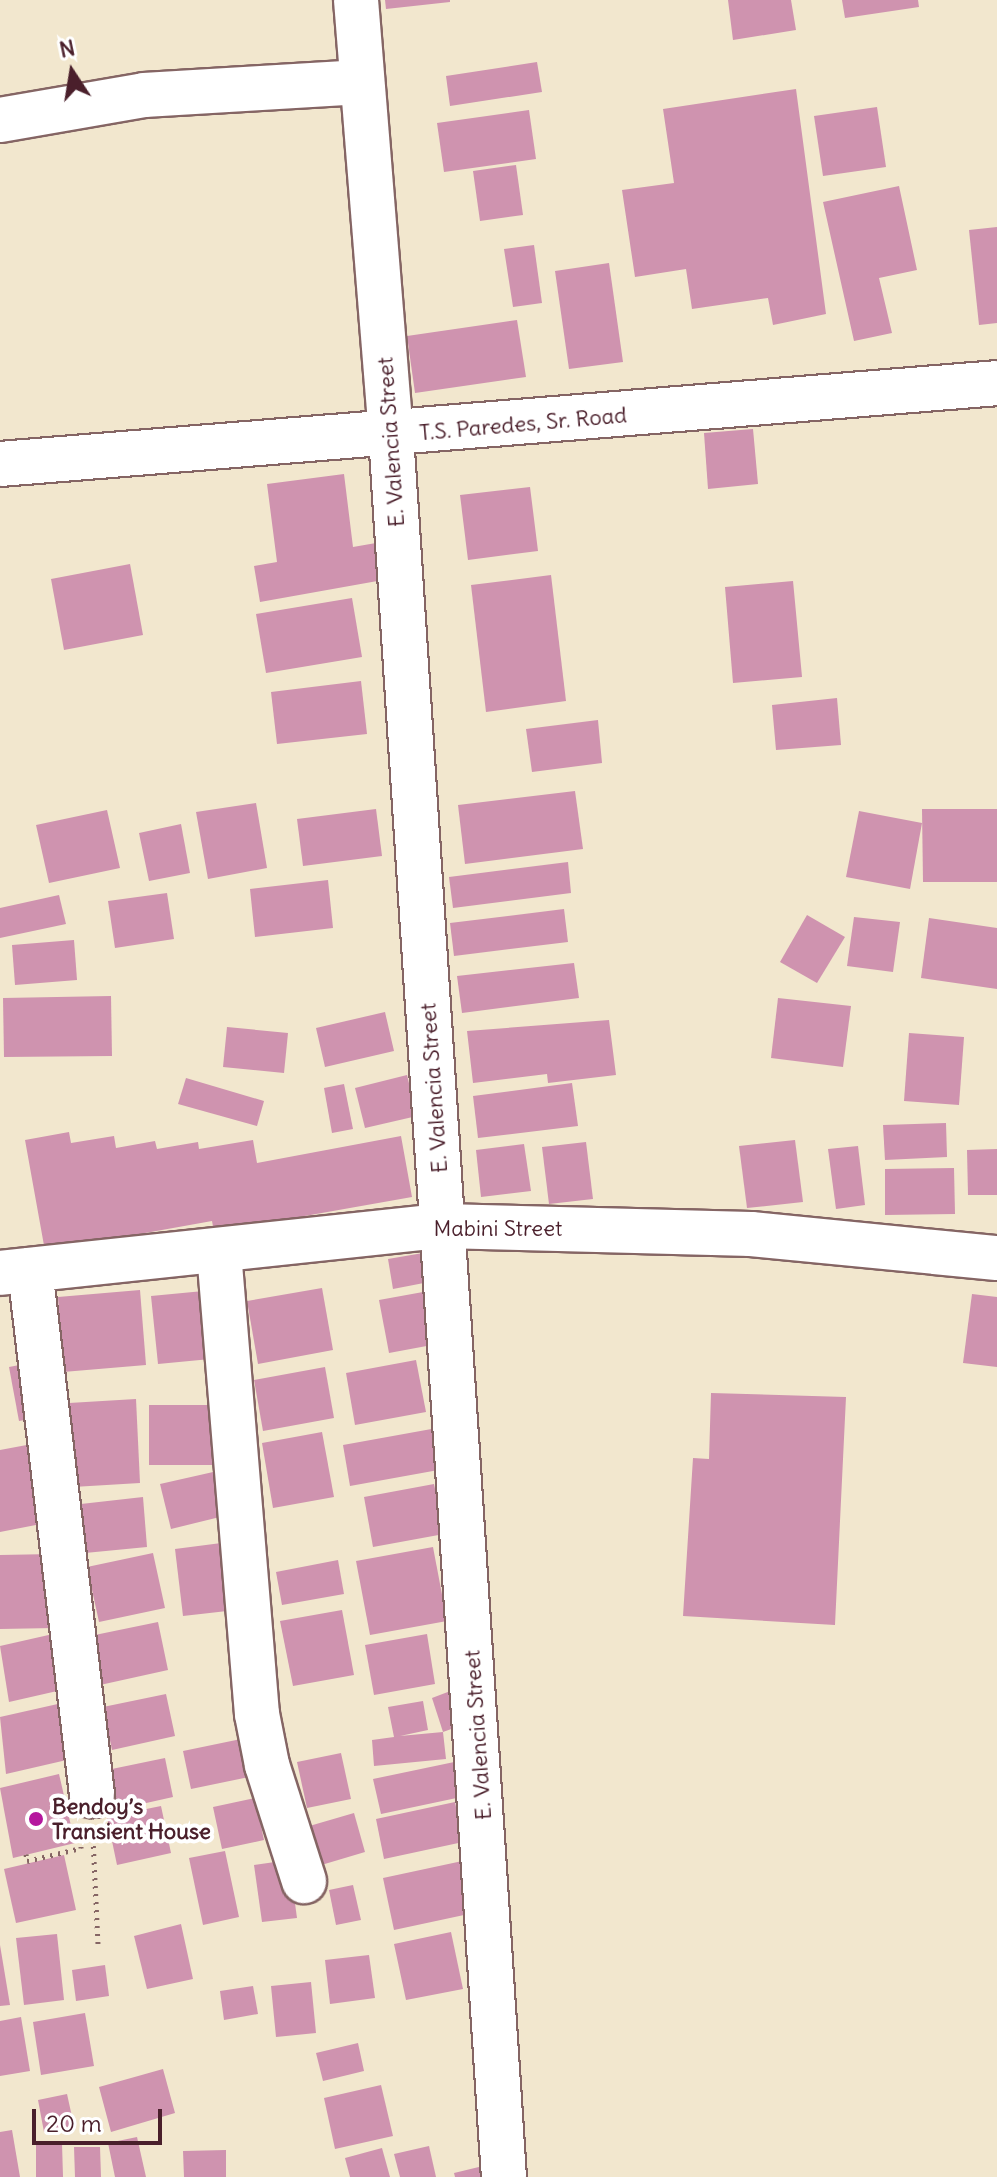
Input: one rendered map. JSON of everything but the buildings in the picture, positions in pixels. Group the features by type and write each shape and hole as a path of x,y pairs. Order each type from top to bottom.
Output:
{"street":[{"name":"E. Valencia Street","path":"356,0 391,435 504,2177"},
{"path":"0,120 144,95 362,82"},
{"name":"T.S. Paredes, Sr. Road","path":"0,464 391,435 997,383"},
{"name":"Mabini Street","path":"15,1272 443,1226 751,1234 997,1258"},
{"path":"219,1252 257,1714 267,1765 304,1881"},
{"path":"15,1272 92,1795"}],"path":[{"path":"92,1795 98,1945"},
{"path":"26,1854 27,1861 81,1848"}],"place":[{"name":"Bendoy’s Transient House","path":"36,1819"}]}
